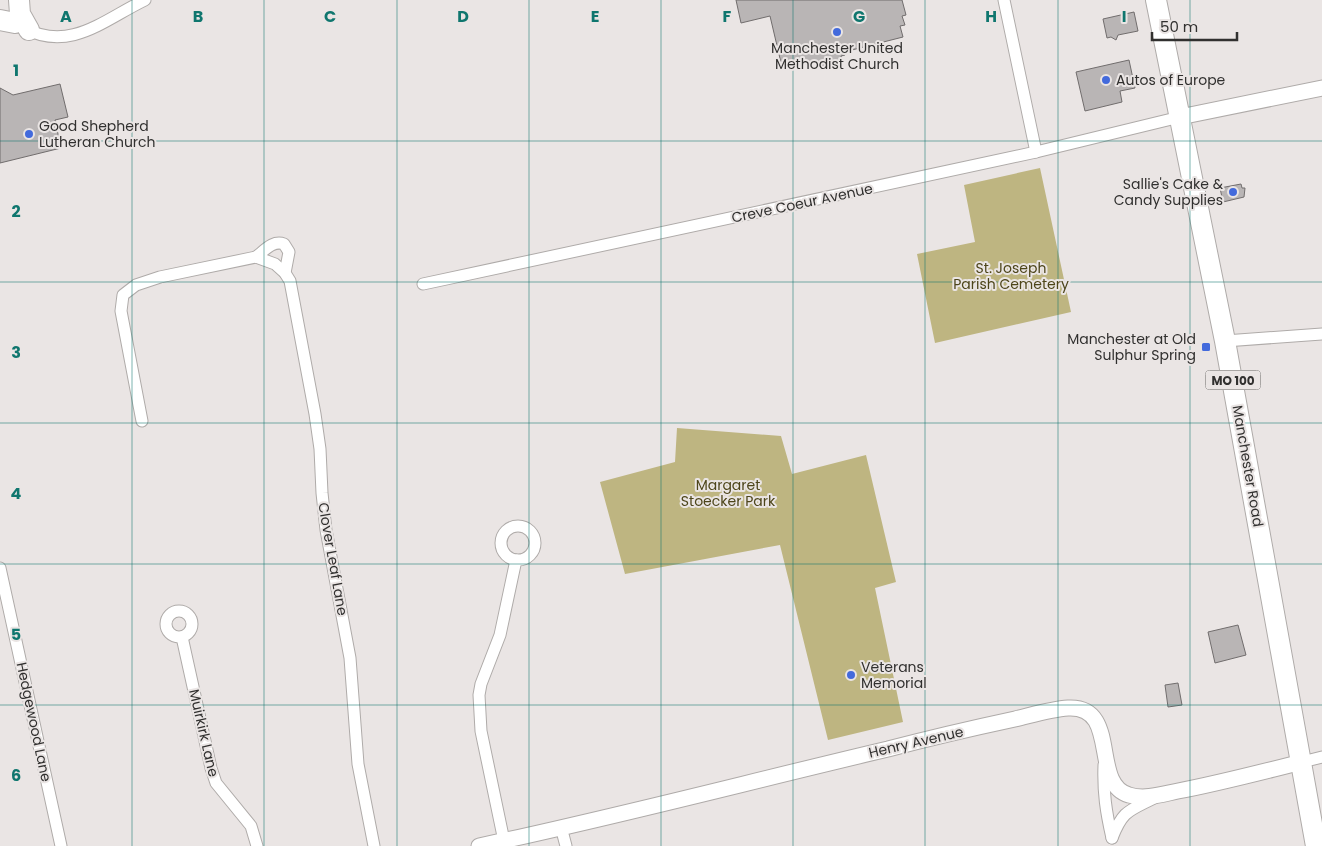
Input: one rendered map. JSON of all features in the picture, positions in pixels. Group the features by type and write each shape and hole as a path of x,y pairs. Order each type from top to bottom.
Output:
{"highway":[{"path":"11,21 20,14 19,0"},
{"name":"Manchester Road","path":"1156,0 1225,341 1316,846"}],"street":[{"path":"11,21 41,35 55,37 80,34 145,0"},
{"path":"1004,0 1036,152"},
{"path":"1180,117 1322,88"},
{"name":"Creve Coeur Avenue","path":"423,284 1036,152 1180,117"},
{"name":"Clover Leaf Lane","path":"142,421 120,311 123,295 136,285 160,277 256,257 277,242 284,244 289,252 285,273 290,281 315,414 320,449 326,530 350,658 358,764 374,846"},
{"path":"256,257 275,264 285,273"},
{"path":"1225,341 1322,334"},
{"path":"504,840 481,731 479,704 481,684 500,635 516,560"},
{"name":"Hedgewood Lane","path":"0,568 61,846"},
{"name":"Muirkirk Lane","path":"182,637 216,784 251,826 257,846"},
{"name":"Henry Avenue","path":"479,846 981,726 1065,708 1080,709 1091,716 1099,728 1112,780"},
{"path":"1104,747 1103,791 1113,842"},
{"path":"1112,780 1118,789 1128,795 1146,796 1211,784 1322,757"},
{"path":"1112,780 1113,842"},
{"path":"1113,842 1118,822 1124,814 1163,794"},
{"path":"562,827 566,846"}],"green space":[{"name":"St. Joseph Parish Cemetery","path":"1040,168 1071,312 935,343 917,254 975,242 964,185"},
{"name":"Margaret Stoecker Park","path":"677,428 781,436 792,474 866,455 896,582 875,588 903,722 828,740 780,545 625,574 600,482 675,462"}],"building":[{"name":"Manchester United Methodist Church","path":"736,0 902,0 906,15 902,16 905,25 900,26 903,37 844,52 845,55 841,56 842,62 823,67 821,62 816,63 816,61 792,67 792,65 782,67 770,16 741,23"},
{"path":"1134,12 1138,31 1118,35 1116,40 1111,37 1107,38 1103,19"},
{"name":"Autos of Europe","path":"1129,60 1135,88 1120,91 1122,102 1085,111 1076,72"},
{"name":"Good Shepherd Lutheran Church","path":"60,84 68,117 55,120 61,148 0,163 0,88 13,95"},
{"name":"Sallie's Cake & Candy Supplies","path":"1241,184 1242,188 1245,188 1244,197 1223,202 1220,188"},
{"path":"1238,625 1246,655 1215,663 1208,632"},
{"path":"1178,683 1182,705 1168,707 1165,685"}],"place":[{"name":"Manchester United Methodist Church","path":"837,32"},
{"name":"Autos of Europe","path":"1106,80"},
{"name":"Good Shepherd Lutheran Church","path":"29,134"},
{"name":"Sallie's Cake & Candy Supplies","path":"1233,192"},
{"name":"Manchester at Old Sulphur Spring","path":"1206,347"},
{"name":"Veterans Memorial","path":"851,675"}]}
